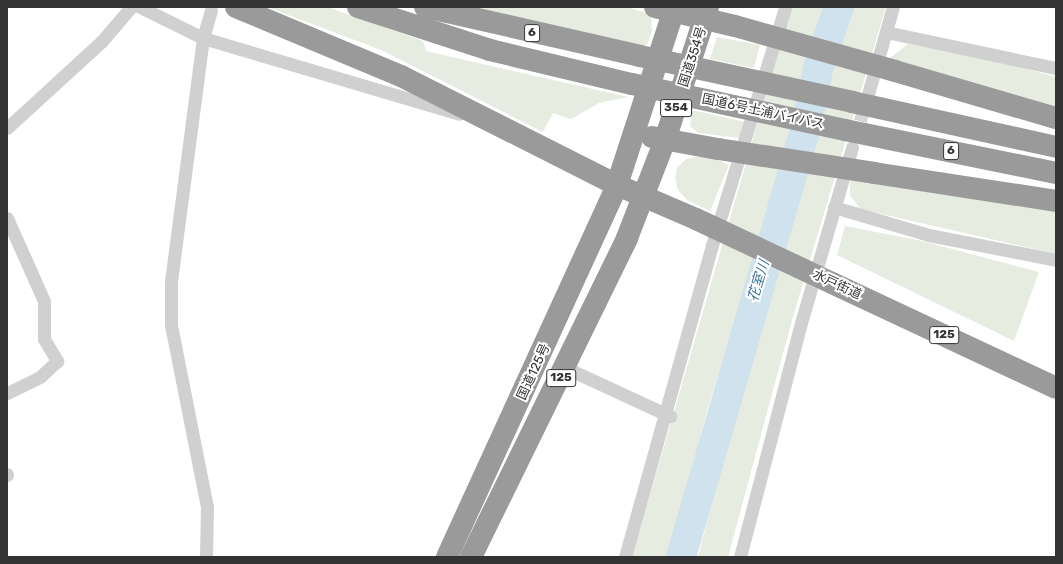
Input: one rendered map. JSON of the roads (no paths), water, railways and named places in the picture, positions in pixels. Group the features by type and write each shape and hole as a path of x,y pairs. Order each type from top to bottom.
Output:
{"highway":[{"name":"水戸街道","path":"236,7 401,76 489,122 617,185 696,219 1056,388"},
{"name":"国道6号土浦バイパス","path":"358,7 490,50 849,138 1056,173"},
{"name":"6","path":"425,7 640,56 860,98 1056,147"},
{"path":"668,8 707,13 735,26 1056,118"},
{"name":"354","path":"617,185 636,134 668,8"},
{"name":"国道354号","path":"645,197 666,140 707,13"},
{"path":"636,134 718,149 1056,201"},
{"name":"国道125号","path":"447,557 617,185"},
{"name":"国道125号","path":"471,557 566,368 645,197"}],"street":[{"path":"7,128 102,41 131,7"},
{"path":"140,7 203,38 489,122"},
{"path":"625,557 668,415 785,7"},
{"path":"860,98 886,32 893,7"},
{"path":"206,557 207,507 171,325 171,281 203,38 211,10"},
{"path":"886,32 1056,68"},
{"path":"740,557 766,443 834,207 849,138"},
{"path":"834,207 928,235 1056,260"},
{"path":"7,218 44,301 44,339 57,361 40,377 7,393"},
{"path":"566,368 668,415"}],"waterway":[{"name":"花室川","path":"681,557 806,127 819,65 839,7"}],"tunnel":[{"path":"855,139 867,98"}]}
